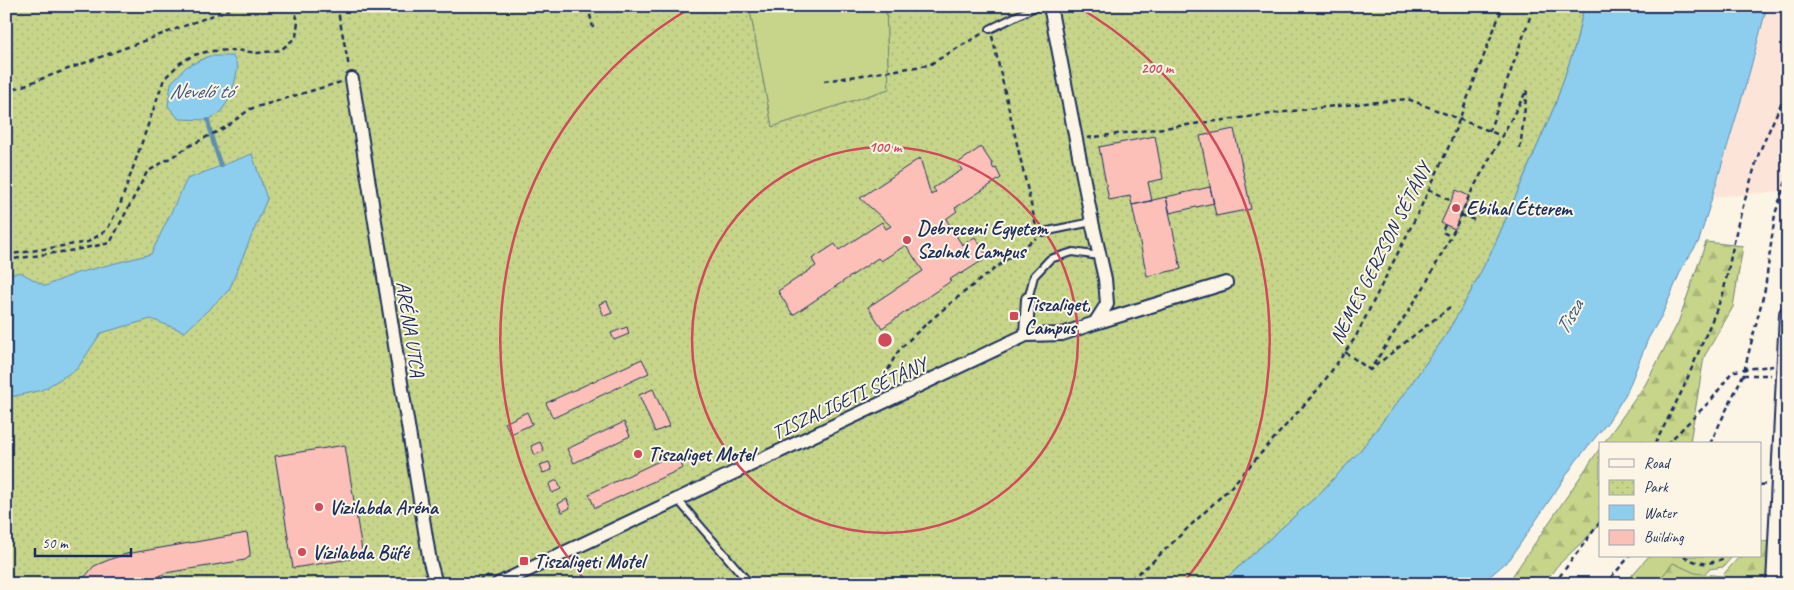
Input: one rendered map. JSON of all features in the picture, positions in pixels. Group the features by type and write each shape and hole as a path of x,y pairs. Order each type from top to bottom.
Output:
{"street":[{"path":"1050,6 1105,279 1107,304 1095,322"},
{"name":"ARÉNA UTCA","path":"352,79 430,562 436,584"},
{"name":"TISZALIGETI SÉTÁNY","path":"494,580 678,500 1026,336 1062,334 1095,322 1226,283"},
{"path":"1026,336 1028,299"},
{"path":"1775,584 1788,314"}],"lane":[{"path":"990,29 1037,6"},
{"path":"1041,234 1092,222"},
{"path":"1028,299 1034,276 1050,259 1073,252 1099,256"},
{"path":"678,500 750,584"}],"path":[{"path":"6,92 238,6"},
{"path":"6,255 88,242 107,230 120,205 164,79 180,63 194,55 218,50 258,53 282,50 296,37 298,21 293,6"},
{"path":"6,260 110,243 147,172 193,144 226,127 250,109 352,79 337,6"},
{"path":"588,6 592,28"},
{"name":"NEMES GERZSON SÉTÁNY","path":"1123,584 1149,565 1230,488 1320,386 1355,338 1429,190 1460,120 1503,6"},
{"path":"1489,132 1534,6"},
{"path":"824,81 928,65 990,29 1041,234 965,290 900,349 881,385 870,396"},
{"path":"1656,442 1683,389 1723,294 1738,223 1759,153 1788,88"},
{"path":"1370,370 1424,287 1451,236 1469,196 1527,90 1520,149"},
{"path":"1076,139 1316,108 1408,99 1502,136"},
{"path":"1711,442 1743,375 1764,289 1775,214 1788,176"},
{"path":"1429,190 1451,201"},
{"path":"1461,215 1477,221"},
{"path":"1445,225 1442,232 1451,236"},
{"path":"1370,370 1450,307"},
{"path":"1345,352 1370,370"},
{"path":"1669,442 1712,399 1732,372 1744,368 1785,370"},
{"path":"1743,375 1785,370"},
{"path":"1554,584 1599,523"},
{"path":"1606,584 1628,558"},
{"path":"1687,558 1693,562 1717,563 1725,558"},
{"path":"471,584 494,580"}],"shaded area":[{"path":"1767,6 1788,6 1788,191 1713,197 1749,74"}],"green space":[{"path":"6,6 749,6 772,127 889,89 886,6 1584,6 1576,43 1555,105 1495,244 1444,338 1359,452 1320,493 1220,584 6,584"},
{"path":"749,6 886,6 889,89 772,127"},
{"path":"1706,242 1743,246 1733,307 1704,357 1690,442 1604,442 1645,385 1678,323"},
{"path":"1599,449 1599,526 1557,566 1544,584 1507,584"},
{"path":"1762,541 1777,542 1775,584 1656,584 1673,563 1695,573 1722,576 1738,558 1762,558"},
{"path":"1647,558 1731,558 1723,567 1709,569 1695,584 1624,584"}],"water":[{"name":"Tisza","path":"1584,6 1767,6 1749,74 1699,241 1682,268 1662,315 1648,339 1627,392 1608,422 1576,461 1510,559 1481,584 1220,584 1320,493 1359,452 1444,338 1495,244 1555,105 1576,43"},
{"name":"Nevelő tó","path":"209,56 233,56 238,67 230,98 220,113 208,120 179,119 168,106 171,83 186,67"},
{"path":"252,154 267,199 229,290 185,332 151,319 101,333 77,369 42,390 6,398 6,276 20,272 45,286 77,273 151,254 187,179"}],"building":[{"path":"1234,129 1251,209 1216,216 1200,136"},
{"path":"1155,136 1163,179 1148,182 1152,201 1132,205 1130,196 1109,200 1099,147"},
{"name":"Debreceni Egyetem Szolnok Campus","path":"981,147 1001,178 955,208 957,211 946,219 962,245 975,237 988,257 949,280 951,281 882,328 868,307 923,271 906,245 881,261 878,258 793,315 778,291 816,266 812,259 835,244 839,250 882,222 886,229 891,226 860,198 920,158 931,195 936,192 933,188 962,170 958,163"},
{"path":"1210,187 1214,203 1170,213 1166,197"},
{"name":"Ebihal Étterem","path":"1456,190 1469,196 1455,229 1441,223"},
{"path":"1166,197 1181,269 1147,276 1132,205"},
{"path":"607,301 612,313 604,316 599,304"},
{"path":"627,327 629,334 614,340 611,333"},
{"path":"642,359 649,373 553,418 546,403"},
{"path":"653,389 669,426 655,432 639,395"},
{"path":"527,412 532,424 511,434 505,423"},
{"path":"624,422 630,436 574,463 567,449"},
{"path":"540,442 544,451 535,455 531,446"},
{"name":"Vizilabda Aréna","path":"345,445 363,557 293,568 275,456"},
{"path":"676,453 683,468 595,508 589,494"},
{"path":"549,462 552,470 543,473 540,465"},
{"path":"557,480 561,489 552,493 549,484"},
{"path":"567,499 570,508 562,512 558,504"},
{"path":"247,533 250,556 245,560 165,573 158,577 154,584 79,584 94,566 126,554"}],"waterway":[{"path":"208,120 221,166"}],"place":[{"name":"Ebihal Étterem","path":"1456,208"},
{"name":"Debreceni Egyetem Szolnok Campus","path":"907,240"},
{"name":"Tiszaliget, Campus","path":"1014,316"},
{"name":"Tiszaliget Motel","path":"638,454"},
{"name":"Vizilabda Aréna","path":"319,507"},
{"name":"Vízilabda Büfé","path":"302,552"},
{"name":"Tiszaligeti Motel","path":"524,561"}]}
